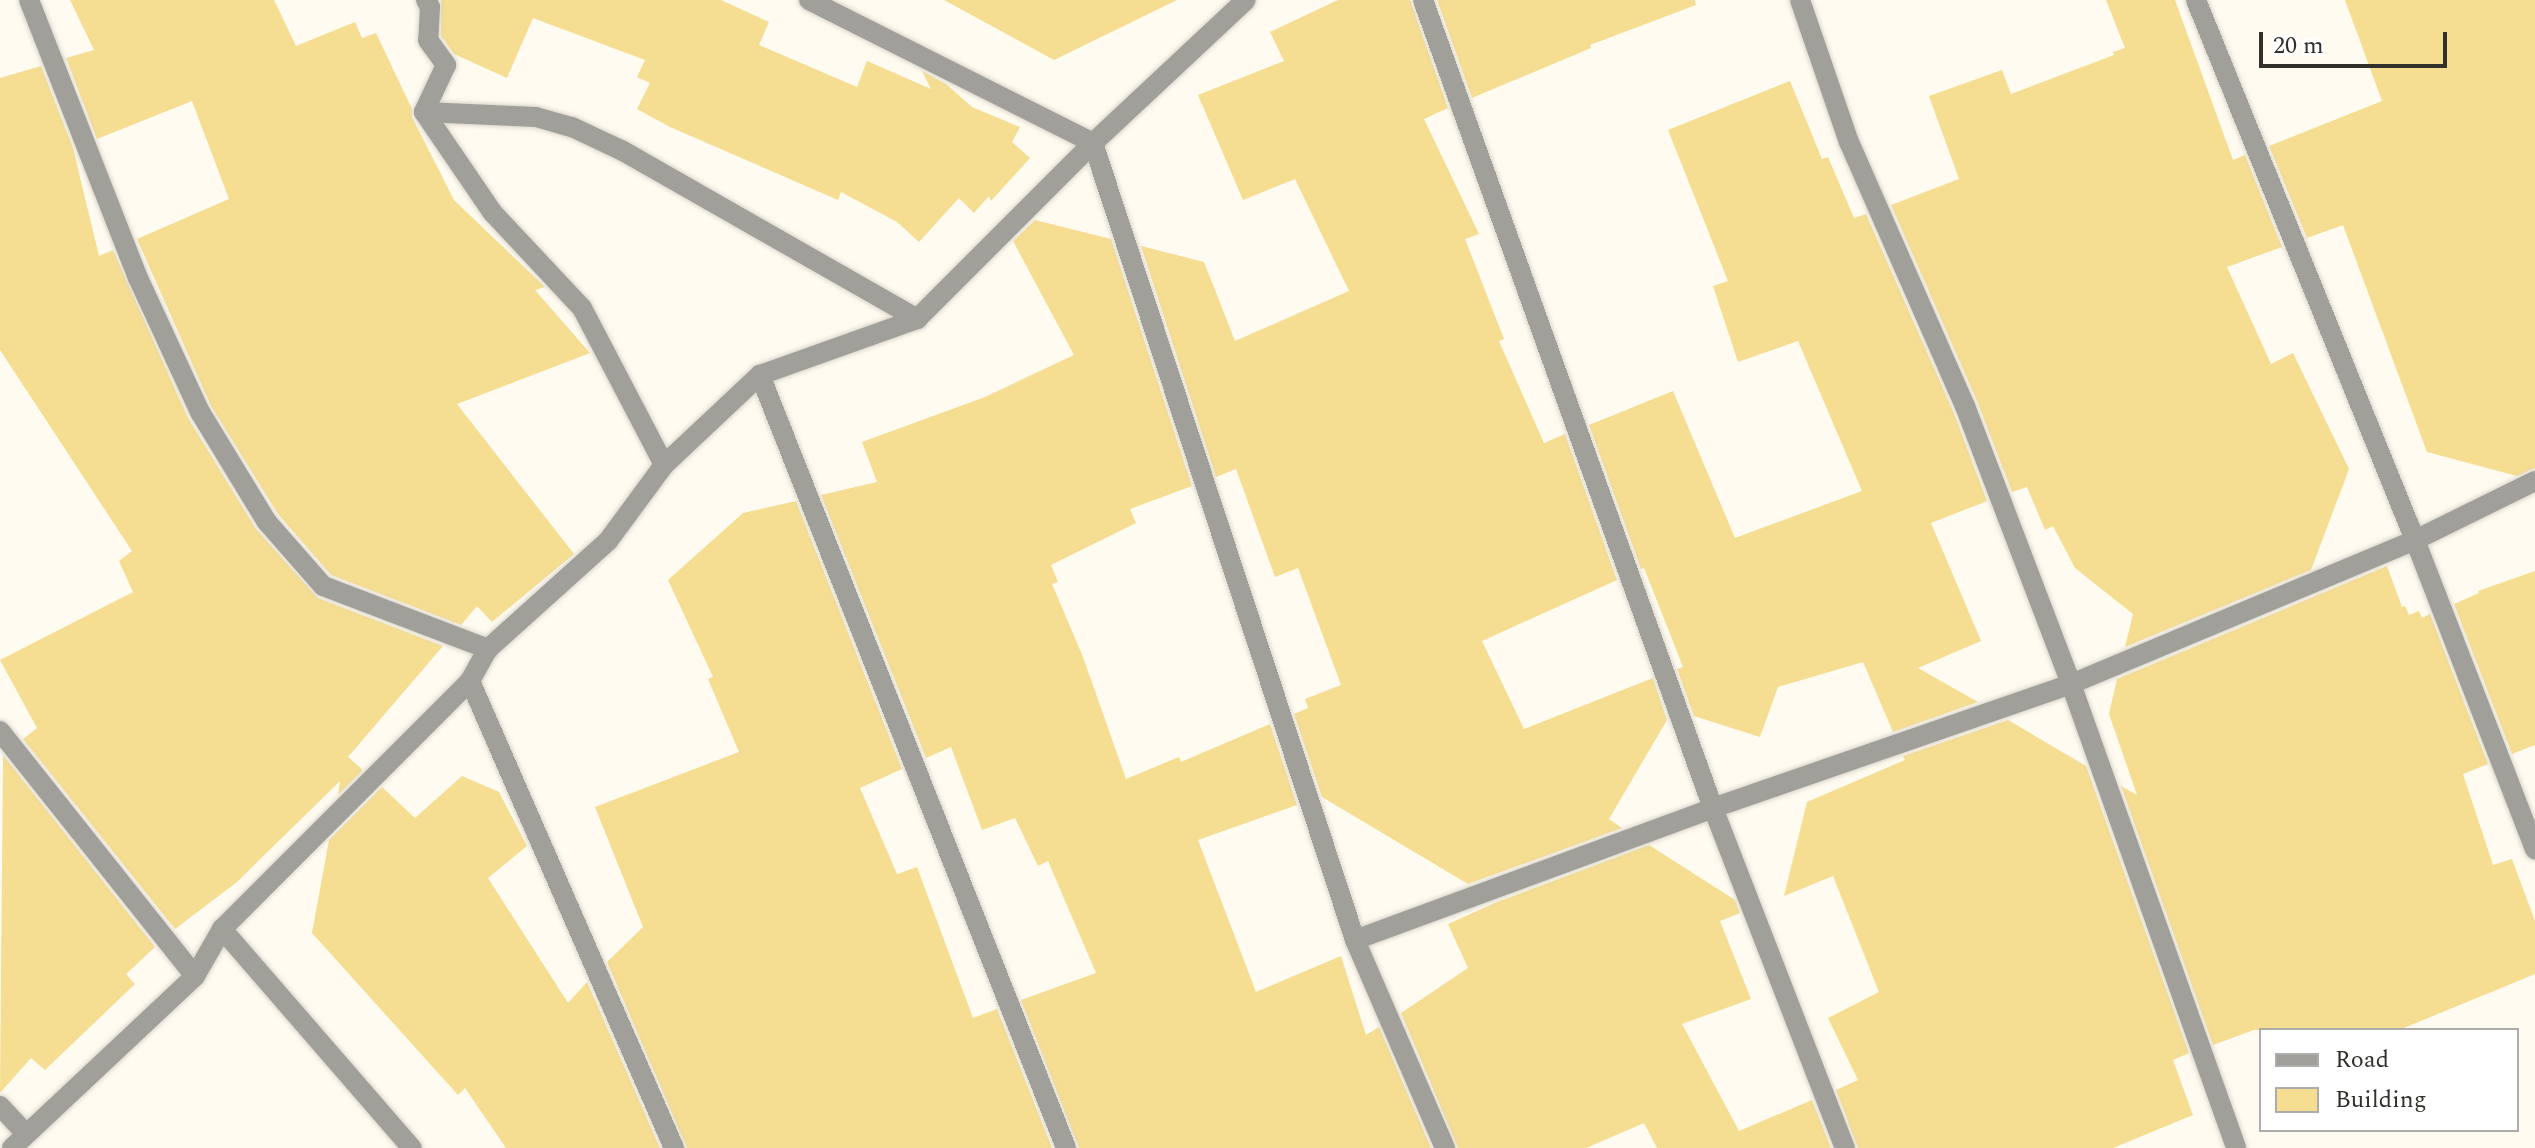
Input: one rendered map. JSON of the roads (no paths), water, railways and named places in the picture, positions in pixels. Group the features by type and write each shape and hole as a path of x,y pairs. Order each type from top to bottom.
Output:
{"street":[{"path":"29,0 138,278 200,412 267,522 323,586 488,649"},
{"path":"424,112 446,65 428,40 430,7 426,0"},
{"path":"809,0 1093,143 1355,940 1445,1148"},
{"path":"0,1106 19,1141 195,976 222,929 470,681 488,649 608,541 664,465 760,375 917,319 1093,143 1246,0"},
{"path":"1423,0 1713,808 1845,1148"},
{"path":"1800,0 1849,142 1965,406 2071,684 2236,1148"},
{"path":"2196,0 2415,540 2535,850"},
{"path":"424,112 493,213 582,308 664,465"},
{"path":"424,112 536,117 572,127 623,151 917,319"},
{"path":"760,375 1066,1148"},
{"path":"1355,940 1713,808 2071,684 2415,540 2535,481"},
{"path":"470,681 674,1148"},
{"path":"0,731 195,976"},
{"path":"222,929 412,1148"}]}
